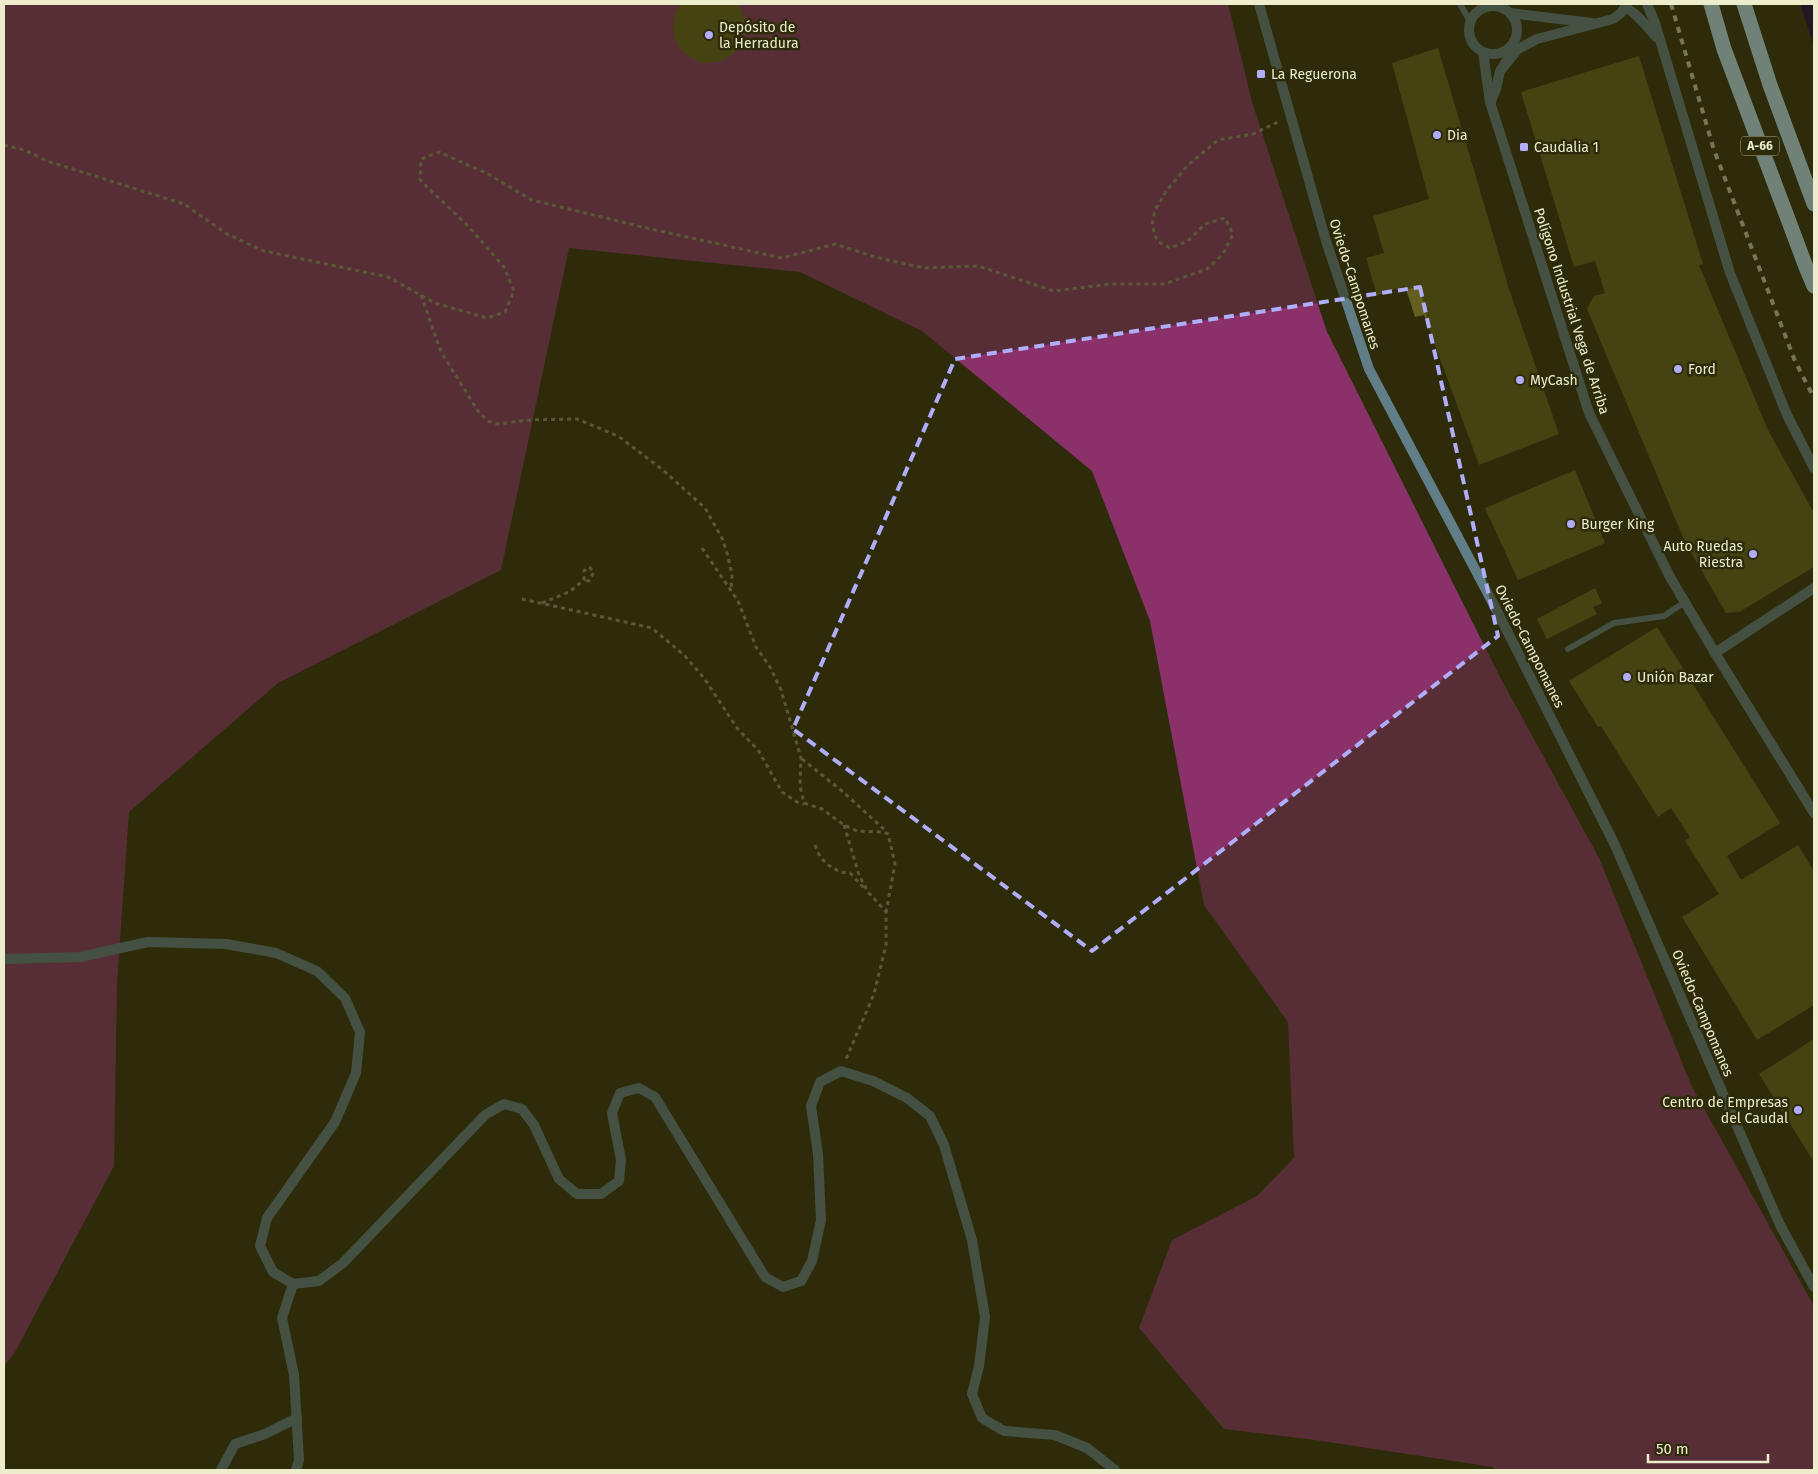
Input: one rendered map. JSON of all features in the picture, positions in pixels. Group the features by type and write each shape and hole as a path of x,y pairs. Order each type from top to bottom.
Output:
{"highway":[{"name":"A-66","path":"1711,4 1724,49 1814,286"},
{"name":"A-66","path":"1744,4 1770,85 1814,204"}],"street":[{"name":"Oviedo-Campomanes","path":"1259,4 1326,241 1369,369 1495,608 1614,844 1780,1225 1814,1287"},
{"path":"1647,4 1730,273 1787,415 1814,468"},
{"path":"1470,21 1479,10 1498,5 1510,13 1598,24"},
{"path":"1490,102 1496,89 1500,71 1518,49 1528,43 1613,19 1626,5 1648,25 1659,41"},
{"path":"1482,52 1497,53 1510,47 1514,41 1516,26 1510,13"},
{"name":"Polígono Industrial Vega de Arriba","path":"1470,21 1469,36 1476,48 1482,52 1490,102 1589,413 1670,577 1814,813"},
{"path":"1715,653 1814,588"},
{"path":"4,959 80,957 148,942 226,944 276,952 318,971 346,998 360,1032 356,1073 335,1122 267,1218 260,1246 273,1272 293,1284 319,1281 342,1263 485,1115 504,1104 522,1109 534,1125 559,1178 577,1194 601,1194 619,1181 620,1174 621,1160 612,1113 620,1093 639,1088 655,1097 765,1277 783,1287 801,1281 812,1261 821,1220 818,1154 811,1106 820,1082 841,1072 873,1081 907,1098 930,1116 944,1144 972,1240 985,1317 979,1366 972,1394 982,1418 1004,1431 1055,1435 1087,1448 1115,1470"},
{"path":"293,1284 282,1318 294,1375 299,1460 296,1470"},
{"path":"222,1470 235,1444 265,1434 297,1418"}],"lane":[{"path":"1460,4 1470,21"},
{"path":"1500,71 1504,57 1514,41"},
{"path":"1568,649 1614,623 1664,616 1685,602"}],"path":[{"path":"4,145 24,150 46,161 184,204 227,234 264,251 388,277 436,303 486,318 505,312 514,291 504,267 468,226 420,180 422,159 439,152 488,174 532,200 642,227 782,258 835,244 875,257 924,268 978,266 1054,291 1111,284 1164,284 1207,269 1223,254 1233,234 1225,218 1205,224 1188,241 1170,248 1158,241 1152,225 1155,210 1167,190 1188,165 1218,140 1252,134 1290,116"},
{"path":"422,295 441,352 460,384 488,421 497,424 528,420 576,419 618,436 663,470 705,508 722,538 727,553 732,576 731,590"},
{"path":"702,548 738,601 756,647 770,667 781,690 801,758 800,786 804,803 822,809 844,825 857,831 883,832 888,834"},
{"path":"541,603 569,592 584,580"},
{"path":"522,599 652,628 661,634 685,656 704,678 737,728 758,750 782,792 797,802 810,805"},
{"path":"801,758 842,790 888,834 894,864 886,912 886,946 874,994 841,1072"},
{"path":"844,825 858,875 868,892"},
{"path":"815,845 820,857 828,865 840,872 850,873 886,912"}],"highlighted area":[{"path":"1420,287 1498,636 1092,951 793,729 955,359"}],"shaded area":[{"path":"4,4 1228,4 1252,102 1327,332 1500,677 1599,858 1692,1087 1814,1306 1814,1470 1495,1470 1493,1467 1315,1440 1224,1429 1139,1328 1172,1240 1257,1196 1294,1158 1288,1022 1204,905 1150,621 1092,471 922,331 800,272 569,248 501,570 278,683 129,812 117,983 114,1166 15,1352 4,1366"},
{"path":"1800,4 1814,4 1814,46"}],"building":[{"name":"Depósito de la Herradura","path":"681,4 738,4 746,21 742,44 724,60 712,63 699,62 688,56 679,48 674,36 673,24 676,12"},
{"path":"1438,48 1509,289 1559,434 1479,465 1424,315 1415,317 1405,286 1377,295 1366,258 1384,253 1373,216 1429,199 1392,63"},
{"path":"1639,56 1703,264 1699,265 1768,430 1814,513 1814,567 1739,612 1726,613 1685,542 1587,309 1594,296 1605,293 1595,261 1574,267 1521,92"},
{"path":"1575,470 1605,543 1518,580 1485,508"},
{"path":"1595,588 1602,603 1593,607 1597,614 1547,639 1537,619"},
{"path":"1657,627 1780,823 1727,856 1741,880 1798,845 1814,871 1814,1005 1757,1040 1682,917 1719,894 1685,841 1690,837 1671,808 1658,817 1601,726 1598,727 1569,681"},
{"name":"Centro de Empresas del Caudal","path":"1814,1039 1814,1162 1759,1074"}],"railway":[{"path":"1671,4 1714,150 1795,361 1814,398"}],"place":[{"name":"Depósito de la Herradura","path":"709,35"},
{"name":"La Reguerona","path":"1261,74"},
{"name":"Dia","path":"1437,135"},
{"name":"Caudalia 1","path":"1524,147"},
{"name":"Ford","path":"1678,369"},
{"name":"MyCash","path":"1520,380"},
{"name":"Burger King","path":"1571,524"},
{"name":"Auto Ruedas Riestra","path":"1753,554"},
{"name":"Unión Bazar","path":"1627,677"},
{"name":"Centro de Empresas del Caudal","path":"1798,1110"}]}
